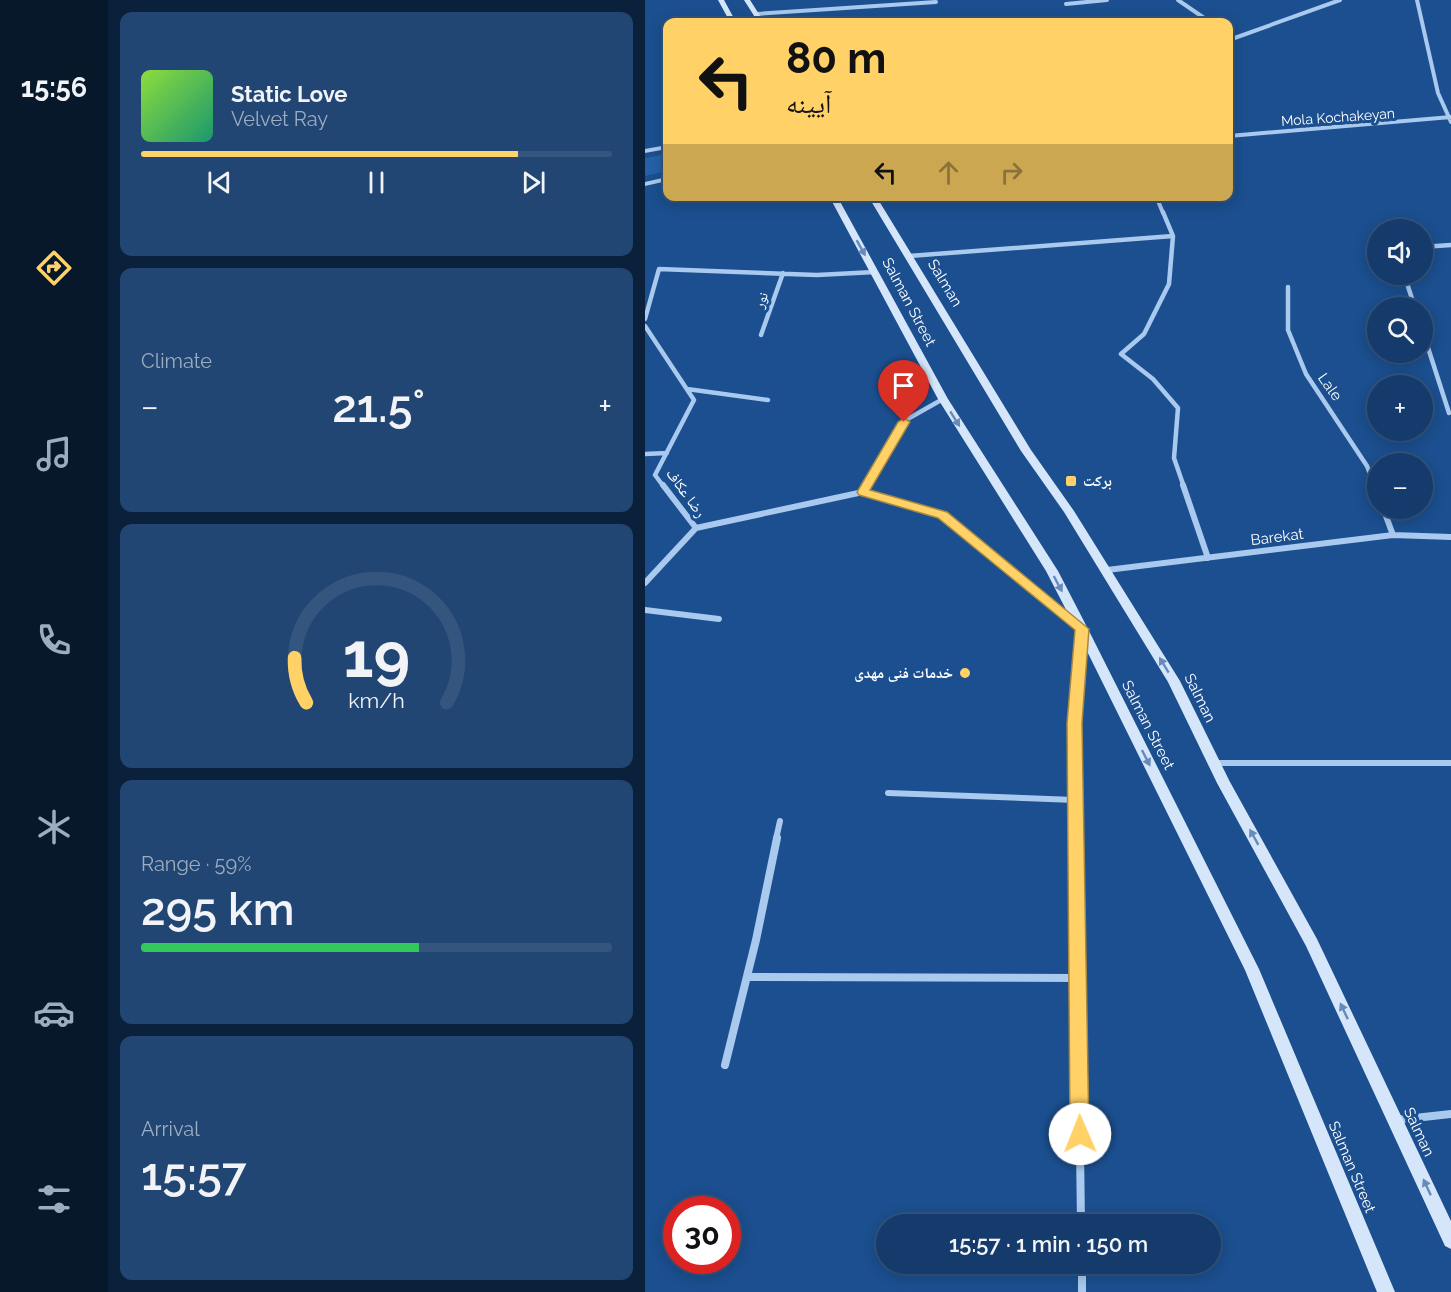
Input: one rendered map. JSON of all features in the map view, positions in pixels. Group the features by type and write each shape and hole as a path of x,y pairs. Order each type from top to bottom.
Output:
{"main road":[{"path":"721,0 731,18"},
{"path":"747,0 758,18"},
{"name":"Salman Street","path":"836,201 943,399 1051,572 1082,629 1252,969 1386,1292"},
{"name":"Salman","path":"875,201 1026,451 1069,511 1175,681 1214,763 1312,943 1451,1240"}],"street":[{"path":"1066,4 1107,0"},
{"path":"1178,0 1204,18"},
{"path":"1233,37 1340,0"},
{"path":"1417,0 1425,22 1434,84 1450,119"},
{"path":"756,14 936,2"},
{"name":"Mola Kochakeyan","path":"1233,136 1450,119"},
{"path":"645,151 663,148"},
{"path":"645,184 663,180"},
{"path":"1158,201 1173,236 1169,284 1144,334 1121,354 1153,379 1178,408 1175,458 1208,558"},
{"path":"909,256 1173,236"},
{"path":"1433,246 1451,244"},
{"path":"645,319 659,269 783,273 875,272"},
{"name":"نور","path":"761,335 783,273"},
{"name":"Lale","path":"1288,287 1288,330 1306,374 1367,466"},
{"path":"645,326 687,389 768,400"},
{"path":"1433,363 1449,413"},
{"name":"رضا عکاف","path":"687,389 694,400 655,475 696,528 863,492"},
{"path":"943,399 904,422 863,492 943,515 1082,629 1075,723 1081,1214"},
{"path":"645,454 667,453"},
{"path":"1387,519 1393,535"},
{"path":"645,584 696,528"},
{"name":"Barekat","path":"1107,570 1393,535 1451,537"},
{"path":"645,610 719,619"},
{"path":"1214,763 1451,764"},
{"path":"888,793 1075,800"},
{"path":"725,1065 747,977 780,821"},
{"path":"747,977 1077,978"},
{"path":"1395,1120 1451,1114"},
{"path":"1081,1274 1082,1292"}],"shaded area":[{"path":"663,155 663,172 645,176 645,158"}],"place":[{"name":"برکت","path":"1071,481"},
{"name":"خدمات فنی مهدی","path":"965,673"}],"route":[{"path":"904,422 863,492 943,515 1082,629 1075,723 1080,1134"}]}
